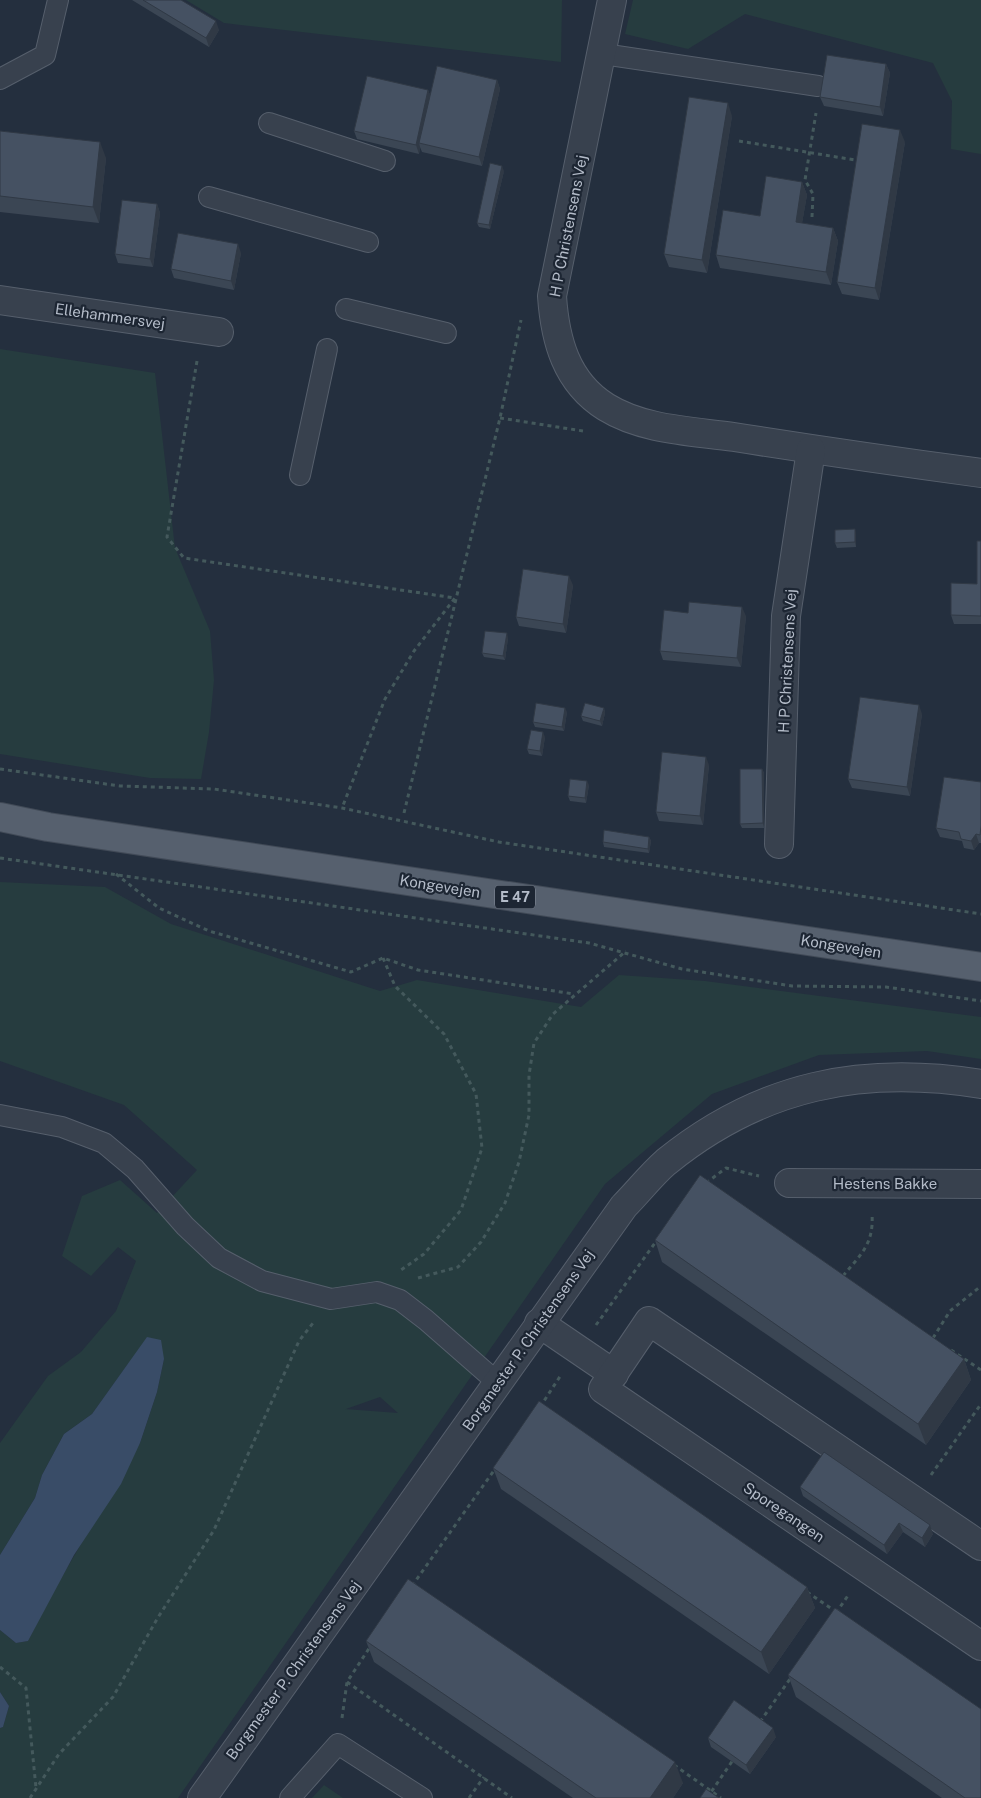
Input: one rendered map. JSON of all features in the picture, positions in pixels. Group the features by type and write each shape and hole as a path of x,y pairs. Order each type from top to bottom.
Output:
{"main road":[{"path":"0,812 48,828"},
{"name":"Kongevejen","path":"0,818 48,828 981,967"},
{"name":"Kongevejen","path":"0,824 48,828"}],"street":[{"name":"H P Christensens Vej","path":"612,0 603,54 552,296 554,328 564,358 581,385 605,406 634,420 811,450 981,473"},
{"name":"Ellehammersvej","path":"0,300 219,332"},
{"name":"H P Christensens Vej","path":"779,844 786,616 811,450"},
{"name":"Borgmester P. Christensens Vej","path":"202,1798 624,1206 666,1163 714,1128 768,1101 825,1083 885,1076 945,1078 981,1084"},
{"name":"Hestens Bakke","path":"788,1183 981,1184"},
{"name":"Sporegangen","path":"981,1546 649,1321 603,1389 981,1646"},
{"path":"539,1323 614,1374"}],"lane":[{"path":"0,79 45,55 58,0"},
{"path":"603,54 818,86"},
{"path":"269,123 384,161"},
{"path":"209,197 368,242"},
{"path":"346,309 446,333"},
{"path":"300,474 327,350"},
{"path":"0,1115 62,1127 104,1143 135,1169 185,1226 219,1258 262,1281 331,1299 377,1292 400,1300 426,1320 498,1383"},
{"path":"290,1798 338,1744 422,1798"}],"path":[{"path":"812,217 813,194 805,180 818,100 818,86"},
{"path":"739,141 809,154 855,160"},
{"path":"188,359 198,360 167,537 184,558 455,598"},
{"path":"404,813 500,418"},
{"path":"342,808 385,699 414,651 455,598"},
{"path":"0,769 120,786 214,789 342,808 499,842 981,914"},
{"path":"0,858 580,941 626,951 682,968 792,986 886,987 981,1001"},
{"path":"116,874 159,908 209,931 351,972 383,958 418,970 574,994"},
{"path":"415,1278 458,1267 481,1242 505,1203 519,1162 529,1115 529,1075 534,1043 553,1014 626,951"},
{"path":"383,958 395,986 444,1034 476,1094 482,1148 461,1210 424,1254 394,1275"},
{"path":"701,1187 726,1168 788,1183"},
{"path":"707,1182 715,1188"},
{"path":"843,1276 868,1245 873,1232 871,1183"},
{"path":"534,1415 661,1234"},
{"path":"835,1270 852,1282"},
{"path":"933,1338 950,1311 981,1286"},
{"path":"30,1798 59,1754 113,1696 157,1619 214,1530 299,1341 331,1299"},
{"path":"925,1332 941,1343"},
{"path":"949,1349 981,1370"},
{"path":"913,1500 981,1404"},
{"path":"540,1407 548,1412"},
{"path":"408,1592 501,1461"},
{"path":"413,1584 421,1589"},
{"path":"804,1590 844,1618"},
{"path":"831,1620 851,1591"},
{"path":"338,1744 347,1682 374,1641"},
{"path":"0,1667 26,1688 36,1788"},
{"path":"757,1726 797,1669"},
{"path":"347,1682 512,1798"},
{"path":"706,1798 734,1759"},
{"path":"671,1763 721,1798"},
{"path":"469,1798 484,1777"}],"green space":[{"path":"186,0 562,0 561,62 224,23"},
{"path":"633,0 981,0 981,154 951,149 952,101 933,63 745,14 688,49 625,34"},
{"path":"0,349 155,373 175,548 210,631 214,680 209,732 201,779 150,778 0,754"},
{"path":"0,882 105,887 171,924 380,991 417,980 581,1007 619,975 705,981 981,1017 981,1059 927,1051 819,1055 712,1094 605,1184 178,1798 0,1798 0,1728 3,1727 9,1706 0,1692 0,1630 16,1643 28,1641 49,1599 140,1443 157,1392 164,1359 128,1364 92,1414 64,1434 42,1475 35,1498 0,1555 0,1443 48,1376 81,1352 116,1311 136,1261 118,1247 91,1276 62,1256 82,1196 120,1180 157,1213 197,1170 124,1105 0,1061","holes":["380,1397 398,1413 345,1409"]},
{"path":"324,1785 343,1798 312,1798"}],"water":[{"path":"147,1337 161,1340 164,1359 157,1392 140,1443 121,1484 74,1555 28,1641 16,1643 0,1630 0,1555 35,1498 42,1475 64,1434 92,1414"},
{"path":"0,1692 9,1706 3,1727 0,1728"}],"building":[{"path":"143,0 181,0 216,21 206,38"},
{"path":"827,55 886,64 880,107 820,97"},
{"path":"437,66 497,80 479,157 419,143"},
{"path":"367,76 428,90 416,145 354,131"},
{"path":"689,97 728,103 702,260 664,254"},
{"path":"862,124 900,130 875,288 837,282"},
{"path":"0,131 100,142 93,207 0,196"},
{"path":"490,163 502,166 489,225 477,223"},
{"path":"766,176 802,182 796,222 833,228 826,272 716,255 723,210 760,216"},
{"path":"122,200 157,204 150,259 115,254"},
{"path":"178,233 238,244 231,281 171,269"},
{"path":"855,529 855,542 835,543 835,530"},
{"path":"977,541 981,541 981,616 951,615 951,583 977,584"},
{"path":"523,569 569,576 563,624 516,617"},
{"path":"689,602 742,607 737,658 660,651 664,610 688,613"},
{"path":"485,631 507,633 503,656 482,653"},
{"path":"860,697 919,705 907,787 848,779"},
{"path":"536,703 565,708 562,727 533,722"},
{"path":"585,703 604,708 600,721 581,716"},
{"path":"531,730 543,732 540,751 527,749"},
{"path":"662,752 706,757 700,816 656,812"},
{"path":"740,769 762,769 763,823 740,824"},
{"path":"944,777 981,782 980,835 976,834 971,841 961,839 959,832 936,828"},
{"path":"570,779 587,781 585,798 568,796"},
{"path":"604,830 649,837 648,849 603,842"},
{"path":"700,1175 964,1359 918,1424 655,1240"},
{"path":"539,1401 807,1587 761,1652 493,1468"},
{"path":"824,1452 930,1525 922,1538 899,1523 884,1545 800,1487"},
{"path":"408,1579 675,1762 650,1798 596,1798 366,1641"},
{"path":"835,1608 981,1709 981,1798 965,1798 788,1675"},
{"path":"734,1700 773,1728 746,1765 708,1738"},
{"path":"706,1789 719,1798 700,1798"}]}
